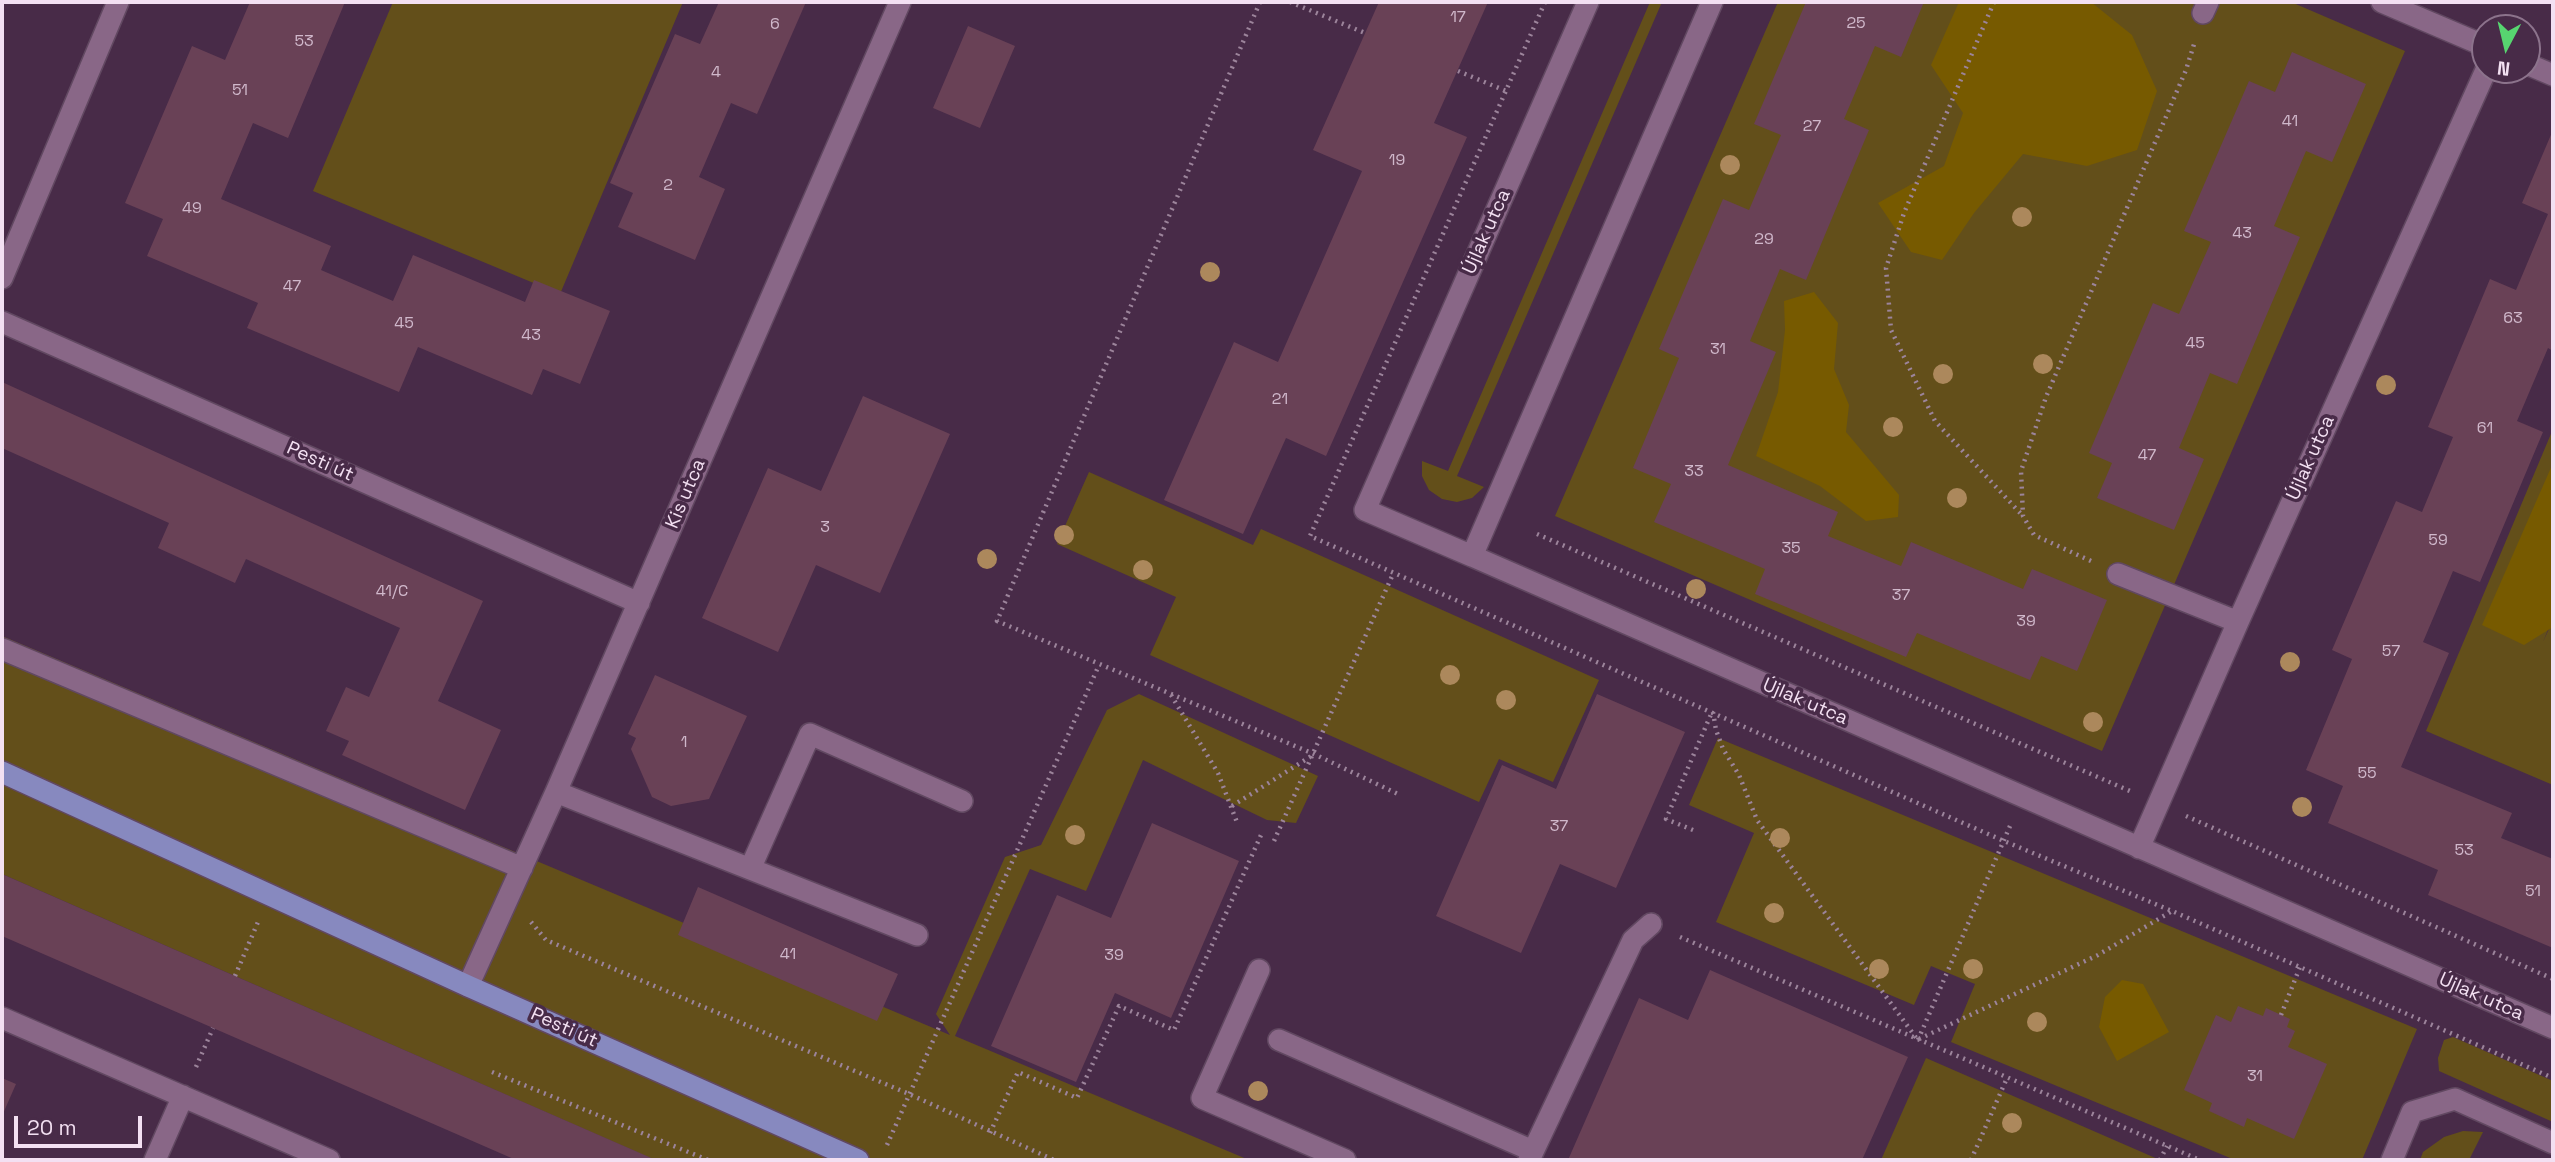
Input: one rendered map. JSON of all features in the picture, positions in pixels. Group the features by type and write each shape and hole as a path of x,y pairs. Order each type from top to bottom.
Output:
{"main road":[{"name":"Pesti út","path":"2,772 468,986 858,1160"}],"street":[{"path":"2,278 118,2"},
{"name":"Kis utca","path":"468,986 510,897 900,2"},
{"name":"Újlak utca","path":"1588,2 1365,510 2553,1028"},
{"path":"1472,556 1712,2"},
{"path":"2382,2 2471,40"},
{"name":"Újlak utca","path":"2139,848 2480,84"},
{"name":"Pesti út","path":"2,322 639,603"},
{"path":"2118,574 2238,622"},
{"path":"2,649 522,869"},
{"path":"750,869 810,734 962,801"},
{"path":"556,792 917,936"},
{"path":"1279,1040 1531,1155 1633,940 1651,924"},
{"path":"1259,970 1202,1098 1345,1160"},
{"path":"2,1018 329,1160"},
{"path":"155,1160 183,1097"},
{"path":"2392,1160 2412,1112 2455,1099 2553,1143"}],"path":[{"path":"1260,2 997,621 1314,754 1400,795"},
{"path":"1290,2 1365,33"},
{"path":"1994,2 1904,213 1886,268 1891,330 1936,421 2023,516 2034,535 2118,574"},
{"path":"2023,516 2021,471 2046,397 2186,71 2206,8"},
{"path":"1458,71 1506,91"},
{"path":"1537,534 2158,803 2553,979"},
{"path":"1274,841 1394,573 2553,1078"},
{"path":"886,1149 1099,665"},
{"path":"1171,695 1218,773 1238,825"},
{"path":"1693,830 1666,819 1713,712"},
{"path":"1713,712 1723,749 1739,775 1757,820 1918,1040"},
{"path":"1231,806 1314,754"},
{"path":"1918,1040 2022,796"},
{"path":"990,1133 1018,1072 1077,1098 1119,1006 1174,1030 1261,835"},
{"path":"235,976 271,894"},
{"path":"510,897 545,940 909,1094 1054,1160"},
{"path":"1918,1040 2098,954 2172,911"},
{"path":"1651,924 2200,1160"},
{"path":"2281,1015 2301,967"},
{"path":"183,1097 213,1028"},
{"path":"492,1073 708,1160"},
{"path":"1971,1160 2007,1078"},
{"path":"2160,1160 2167,1146"}],"shaded area":[{"path":"393,2 683,2 560,294 313,191"},
{"path":"1650,2 1662,2 1457,476 1484,487 1472,498 1457,502 1442,499 1429,490 1422,476 1422,461 1448,471"},
{"path":"1778,2 2291,2 2405,51 2102,751 1555,516"},
{"path":"1959,2 2091,2 2132,35 2157,91 2137,150 2087,166 2023,154 1974,213 1942,260 1911,252 1878,203 1944,166 1963,113 1931,65"},
{"path":"1814,292 1838,323 1834,369 1849,405 1846,432 1899,495 1898,517 1866,521 1820,486 1756,456 1778,392 1785,330 1784,301"},
{"path":"2553,429 2553,617 2543,642 2553,620 2553,785 2426,731"},
{"path":"2553,463 2553,627 2524,645 2482,625"},
{"path":"1089,472 1253,545 1261,529 1599,680 1553,782 1499,759 1479,802 1150,655 1176,597 1057,544"},
{"path":"2,636 950,1035 936,1014 1005,857 1041,845 1107,710 1139,694 1318,776 1296,823 1267,820 1143,760 1086,891 1030,869 955,1036 1249,1160 655,1160 2,874"},
{"path":"1718,738 2417,1029 2362,1160 2235,1160 1951,1042 1975,984 1931,966 1914,1005 1716,922 1754,833 1689,805"},
{"path":"2122,980 2143,984 2169,1032 2117,1061 2099,1027 2105,997"},
{"path":"2453,1037 2553,1081 2553,1122 2439,1071 2438,1058 2444,1040"},
{"path":"1926,1058 2160,1160 1881,1160"},
{"path":"2463,1131 2483,1132 2469,1160 2420,1160 2423,1152 2444,1137"}],"building":[{"path":"250,2 345,2 288,138 253,123 221,199 331,246 321,270 393,301 413,255 525,302 534,280 610,311 580,384 543,369 532,395 418,347 399,392 247,328 258,303 147,256 163,219 125,203 192,46 225,60"},
{"path":"719,2 806,2 757,114 731,103 699,177 725,189 695,260 618,227 633,193 610,183 675,34 700,44"},
{"path":"1379,2 1488,2 1434,123 1467,137 1326,456 1286,438 1243,534 1164,500 1234,342 1278,362 1362,171 1313,150"},
{"path":"1806,2 1924,2 1901,57 1875,46 1844,119 1869,130 1806,280 1780,269 1750,341 1776,352 1728,465 1838,512 1828,536 1901,566 1911,542 2023,589 2032,569 2107,600 2077,671 2041,656 2030,680 1917,633 1906,657 1755,594 1765,569 1654,522 1671,484 1633,468 1679,358 1659,349 1723,199 1749,210 1781,135 1754,124"},
{"path":"968,26 1015,46 980,128 933,108"},
{"path":"2292,52 2366,84 2332,162 2306,151 2274,226 2300,237 2237,384 2210,373 2179,448 2204,459 2174,530 2097,498 2112,463 2089,453 2153,303 2179,314 2211,242 2184,231 2249,81 2275,92"},
{"path":"2553,130 2553,351 2548,348 2517,421 2543,432 2480,582 2453,571 2423,642 2449,653 2401,767 2512,813 2501,838 2553,859 2553,948 2428,895 2438,870 2328,823 2343,786 2306,770 2352,659 2332,650 2396,501 2422,512 2453,437 2428,427 2490,279 2516,290 2548,214 2522,203"},
{"path":"2,382 483,601 438,701 501,730 465,810 342,755 349,741 326,731 346,687 369,697 400,628 246,559 235,583 158,548 169,523 2,448"},
{"path":"863,396 950,434 880,593 816,565 778,652 702,618 768,468 821,491"},
{"path":"655,675 747,716 709,799 671,806 652,797 631,749 636,738 628,734"},
{"path":"1597,694 1685,732 1616,888 1560,864 1521,953 1436,916 1502,765 1556,789"},
{"path":"1152,823 1239,861 1171,1018 1115,993 1076,1082 991,1046 1057,895 1111,918"},
{"path":"2,874 656,1160 516,1160 2,936"},
{"path":"698,887 898,974 877,1021 678,935"},
{"path":"1710,970 1908,1057 1862,1160 1568,1160 1639,998 1688,1020"},
{"path":"2238,1006 2263,1016 2266,1008 2290,1019 2287,1027 2295,1031 2288,1047 2327,1064 2294,1139 2247,1118 2244,1127 2209,1111 2212,1103 2184,1090 2216,1015 2231,1022"},
{"path":"2,1078 16,1084 2,1116"}]}
